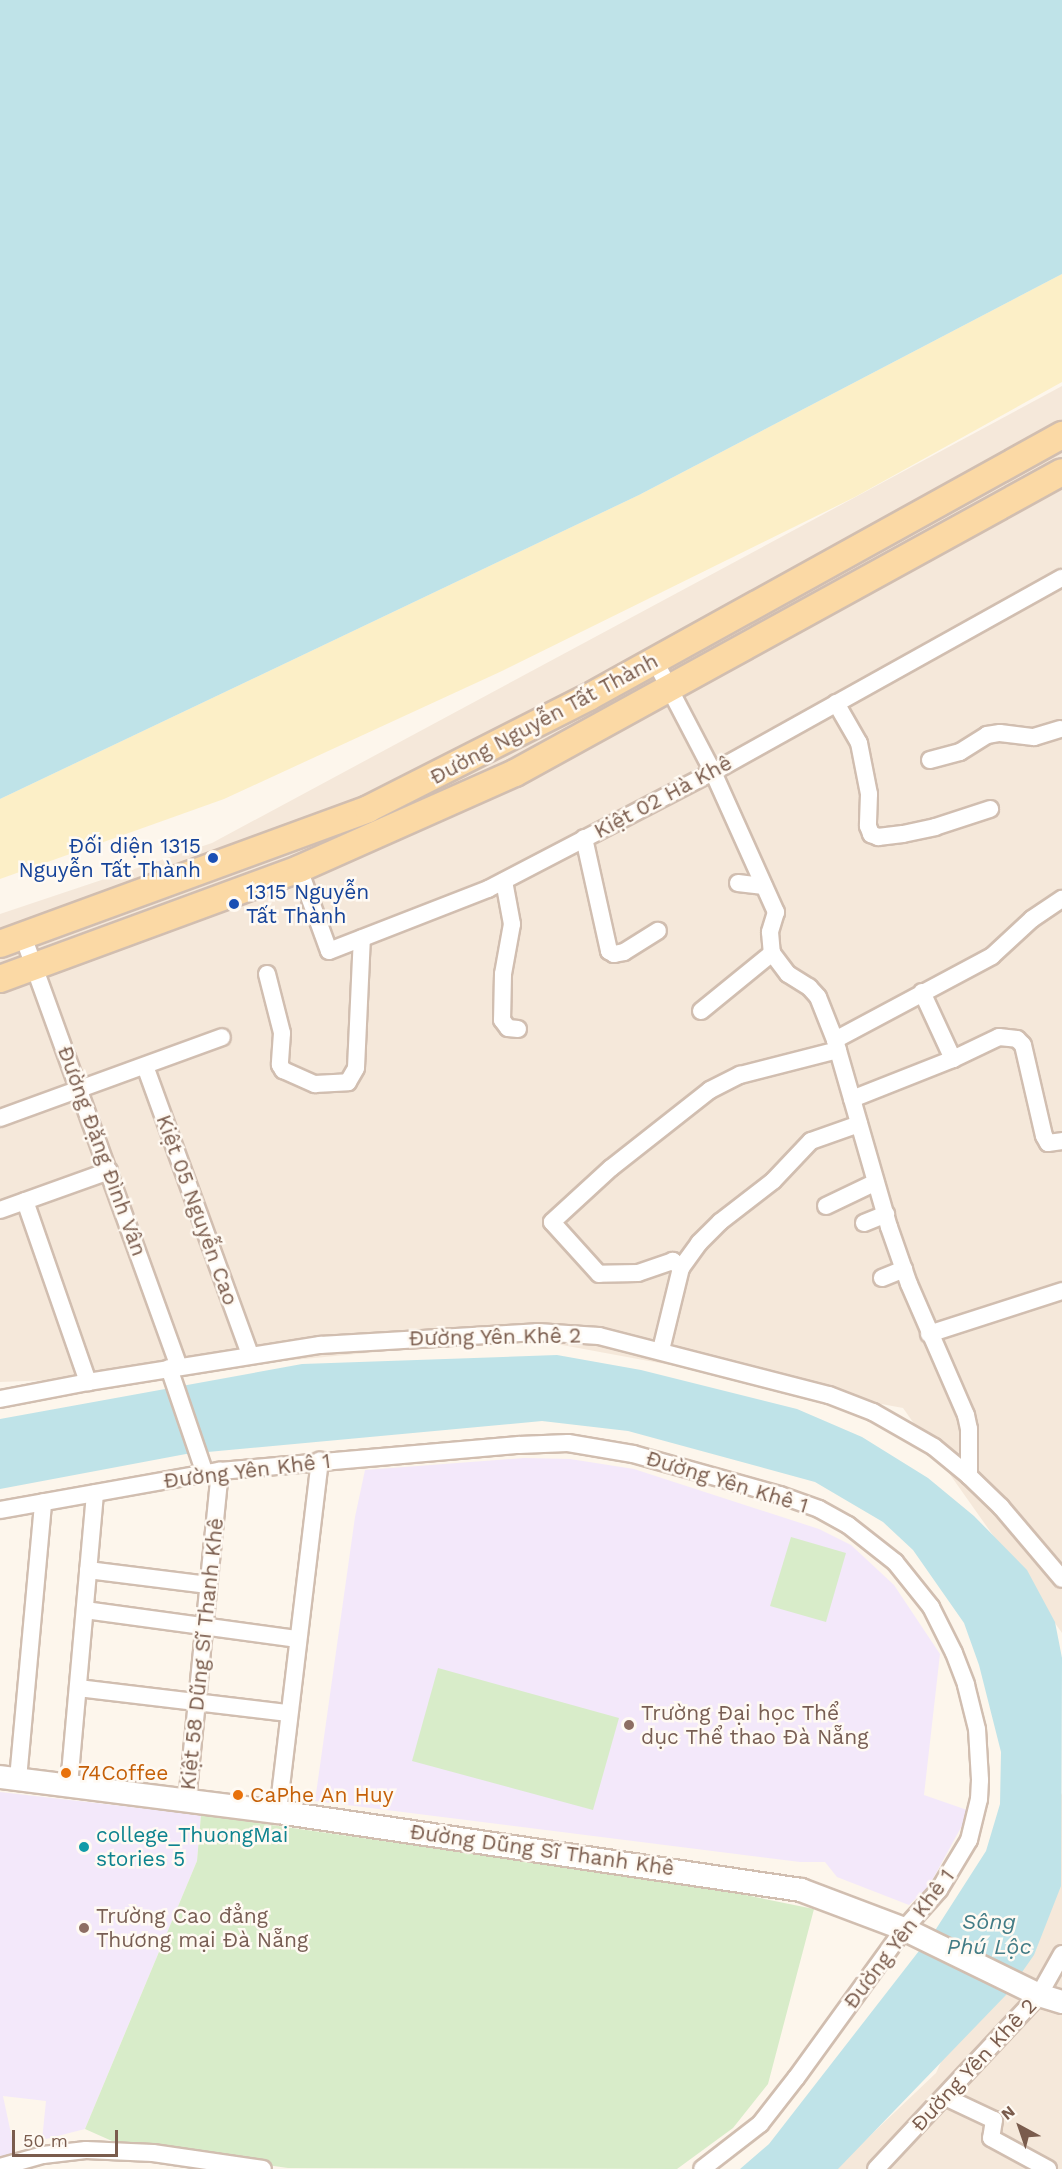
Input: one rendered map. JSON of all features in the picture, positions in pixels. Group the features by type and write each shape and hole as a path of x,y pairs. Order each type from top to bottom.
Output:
{"main road":[{"name":"Đường Nguyễn Tất Thành","path":"12,940 368,809 508,740 655,661 1062,435"},
{"path":"1029,453 1054,477"},
{"name":"Đường Nguyễn Tất Thành","path":"0,979 299,869 515,773 1054,477"}],"street":[{"name":"Kiệt 02 Hà Khê","path":"299,869 329,951 504,881 713,772 1062,578"},
{"path":"655,661 713,772 776,912 770,932 772,953 788,974 809,987 818,997 837,1045 876,1182 904,1269 929,1334 966,1415 969,1429 969,1476"},
{"path":"836,703 859,743 868,794 868,826 871,834 878,837 935,827 990,809"},
{"path":"930,760 960,752 987,735 1000,733 1034,737 1060,729"},
{"path":"584,838 609,951 614,954 624,952 658,931"},
{"path":"504,881 512,924 503,974 502,1020 508,1028 518,1029"},
{"path":"738,884 764,885"},
{"path":"681,1268 673,1261 638,1274 599,1274 552,1222 611,1168 710,1090 740,1075 837,1045 922,992 992,956 1032,919 1062,899"},
{"path":"267,974 282,1033 280,1065 283,1070 315,1084 348,1082 356,1068 362,938"},
{"name":"Đường Đặng Đình Vân","path":"12,940 35,966 109,1171 174,1368 177,1387 209,1469"},
{"path":"701,1011 772,953"},
{"path":"922,992 953,1059"},
{"path":"0,1118 222,1037"},
{"path":"852,1099 953,1059 999,1037 1017,1039 1023,1045 1044,1136 1048,1143 1056,1144 1062,1141"},
{"name":"Kiệt 05 Nguyễn Cao","path":"145,1066 250,1355"},
{"path":"661,1350 681,1268 699,1243 720,1222 773,1181 811,1141 859,1124"},
{"path":"0,1210 109,1171"},
{"path":"826,1206 876,1182"},
{"path":"25,1201 88,1382"},
{"path":"864,1223 886,1214"},
{"path":"882,1278 904,1269"},
{"path":"929,1334 1062,1291"},
{"name":"Đường Yên Khê 2","path":"2,1394 320,1345 537,1332 599,1336 661,1350 852,1403 915,1435 969,1476 1061,1574"},
{"name":"Đường Yên Khê 1","path":"0,1510 209,1469 568,1443 633,1454 780,1495 819,1509 874,1544 915,1583 931,1607 954,1653 977,1729 979,1798 969,1840 914,1934 760,2124 702,2169"},
{"path":"278,1812 320,1461"},
{"name":"Kiệt 58 Dũng Sĩ Thanh Khê","path":"187,1801 208,1585 209,1469"},
{"path":"69,1785 95,1493"},
{"path":"9,1778 43,1502"},
{"path":"88,1570 208,1585"},
{"path":"85,1610 298,1639"},
{"path":"78,1688 290,1713"},
{"name":"Đường Dũng Sĩ Thanh Khê","path":"9,1778 278,1812 761,1882 801,1890 914,1934 1039,1995 1062,2002"},
{"name":"Đường Yên Khê 2","path":"876,2169 1039,1995 1062,1954"},
{"path":"945,2097 994,2120 991,2139 1048,2169"},
{"path":"0,2167 43,2155 86,2150 153,2153 263,2169"}],"shaded area":[{"path":"1062,386 1062,1633 903,1408 524,1338 104,1378 0,1382 0,914 212,843"},
{"name":"Trường Đại học Thể dục Thể thao Đà Nẵng","path":"524,1458 570,1459 634,1469 819,1529 851,1545 894,1585 940,1654 924,1795 970,1811 929,1886 909,1905 837,1877 825,1862 800,1862 315,1801 355,1517 365,1470"},
{"name":"Trường Cao đẳng Thương mại Đà Nẵng","path":"0,1792 201,1815 197,1861 85,2129 42,2140 46,2101 3,2096 16,2157 0,2162"},
{"path":"1062,1793 1062,2169 835,2169 936,2073"}],"green space":[{"path":"791,1537 846,1553 826,1622 770,1606"},
{"path":"438,1668 619,1718 593,1810 412,1761"},
{"path":"201,1815 706,1887 814,1909 768,2084 733,2128 677,2169 288,2168 121,2145 85,2129 197,1861"}],"sand":[{"path":"1062,274 1062,382 855,497 502,671 224,799 0,879 0,799 639,495"}],"water":[{"path":"0,0 1062,0 1062,274 639,495 0,799"},
{"name":"Sông Phú Lộc","path":"557,1355 641,1370 797,1409 862,1437 928,1478 974,1516 1027,1570 1055,1622 1062,1658 1061,1886 1034,1955 1006,1995 838,2169 740,2169 769,2144 936,1929 986,1851 1000,1804 1001,1752 979,1665 964,1623 913,1550 883,1522 815,1482 628,1431 542,1421 186,1454 0,1489 0,1419 302,1364"}],"place":[{"name":"Đối diện 1315 Nguyễn Tất Thành","path":"213,858"},
{"name":"1315 Nguyễn Tất Thành","path":"234,904"},
{"name":"Trường Đại học Thể dục Thể thao Đà Nẵng","path":"629,1725"},
{"name":"74Coffee","path":"66,1773"},
{"name":"CaPhe An Huy","path":"238,1795"},
{"name":"college_ThuongMai stories 5","path":"84,1847"},
{"name":"Trường Cao đẳng Thương mại Đà Nẵng","path":"84,1928"}]}
